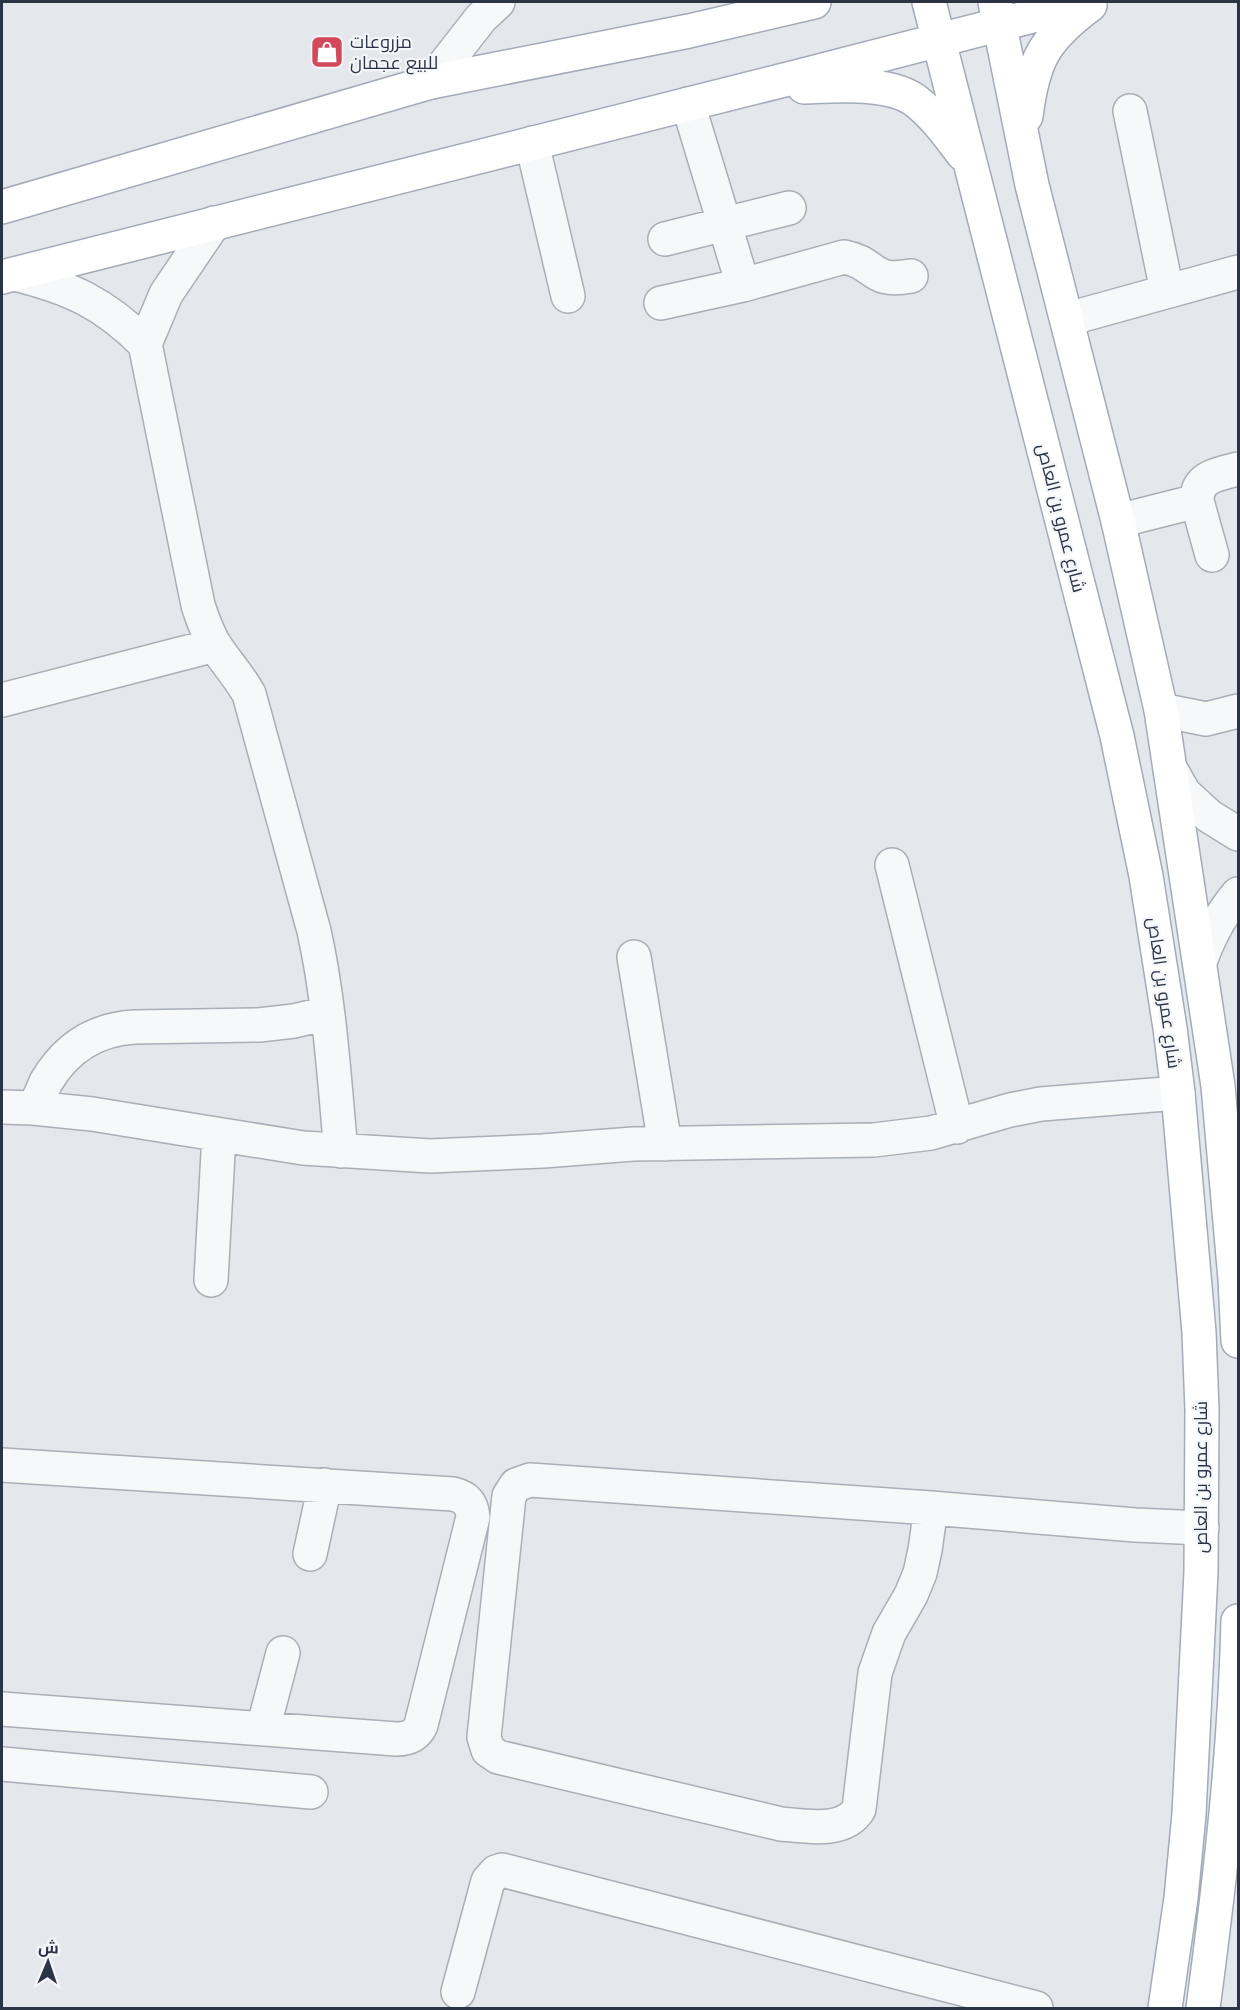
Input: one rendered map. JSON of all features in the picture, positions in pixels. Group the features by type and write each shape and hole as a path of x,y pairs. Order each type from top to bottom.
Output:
{"main road":[{"path":"508,65 542,49 701,12 732,2"},
{"path":"2,207 431,82 689,31 814,2"},
{"name":"شارع عمرو بن العاص","path":"929,2 1119,747 1155,930 1178,1093 1199,1332 1202,1410 1202,1528 1189,1814 1181,1898 1165,2008"},
{"path":"8,275 938,39 997,12 1087,2"},
{"path":"1022,142 1030,85 1041,55 1051,38 1066,22 1094,2"},
{"path":"997,12 1022,142 1118,521 1161,710 1218,1086 1239,1341"},
{"path":"748,89 856,87 898,91 916,100 940,125 969,162"},
{"path":"1203,2008 1230,1846 1239,1621"}],"street":[{"path":"431,82 481,18 498,2"},
{"path":"688,104 743,285"},
{"path":"1130,111 1167,291"},
{"path":"532,143 568,296"},
{"path":"665,239 789,208"},
{"path":"214,223 166,294 145,344 198,605 215,645 249,694 314,930 327,1013 341,1151"},
{"path":"661,303 743,285 844,257 856,259 882,277 889,279 911,276"},
{"path":"1068,320 1239,272"},
{"path":"8,275 63,288 86,298 114,316 145,344"},
{"path":"1212,555 1196,493 1204,480 1211,476 1239,469"},
{"path":"1118,521 1197,501"},
{"path":"2,700 215,645"},
{"path":"1161,710 1206,719 1239,711"},
{"path":"1170,768 1184,793 1209,816 1239,834"},
{"path":"892,865 957,1127"},
{"path":"1200,962 1208,938 1221,915 1239,894"},
{"path":"634,957 664,1144"},
{"path":"17,1107 46,1083 64,1058 87,1038 102,1032 135,1027 259,1025 294,1021 327,1013"},
{"path":"17,1107 92,1114 303,1148 430,1156 664,1144 874,1140 931,1133 1010,1110 1041,1104 1178,1093"},
{"path":"211,1280 219,1135"},
{"path":"2,1465 453,1494 468,1501 473,1517 422,1725 418,1732 404,1739 2,1709"},
{"path":"931,1508 926,1550 920,1573 911,1595 889,1633 875,1673 859,1809 848,1821 825,1826 781,1824 498,1757 488,1750 485,1744 509,1496 512,1490 523,1481 931,1508 1135,1525 1202,1528"},
{"path":"310,1554 325,1485"},
{"path":"263,1729 283,1653"},
{"path":"2,1764 311,1792"},
{"path":"458,1992 488,1881 496,1872 502,1870 1036,2008"}],"place":[{"name":"مزروعات للبيع عجمان","path":"327,52"}]}
